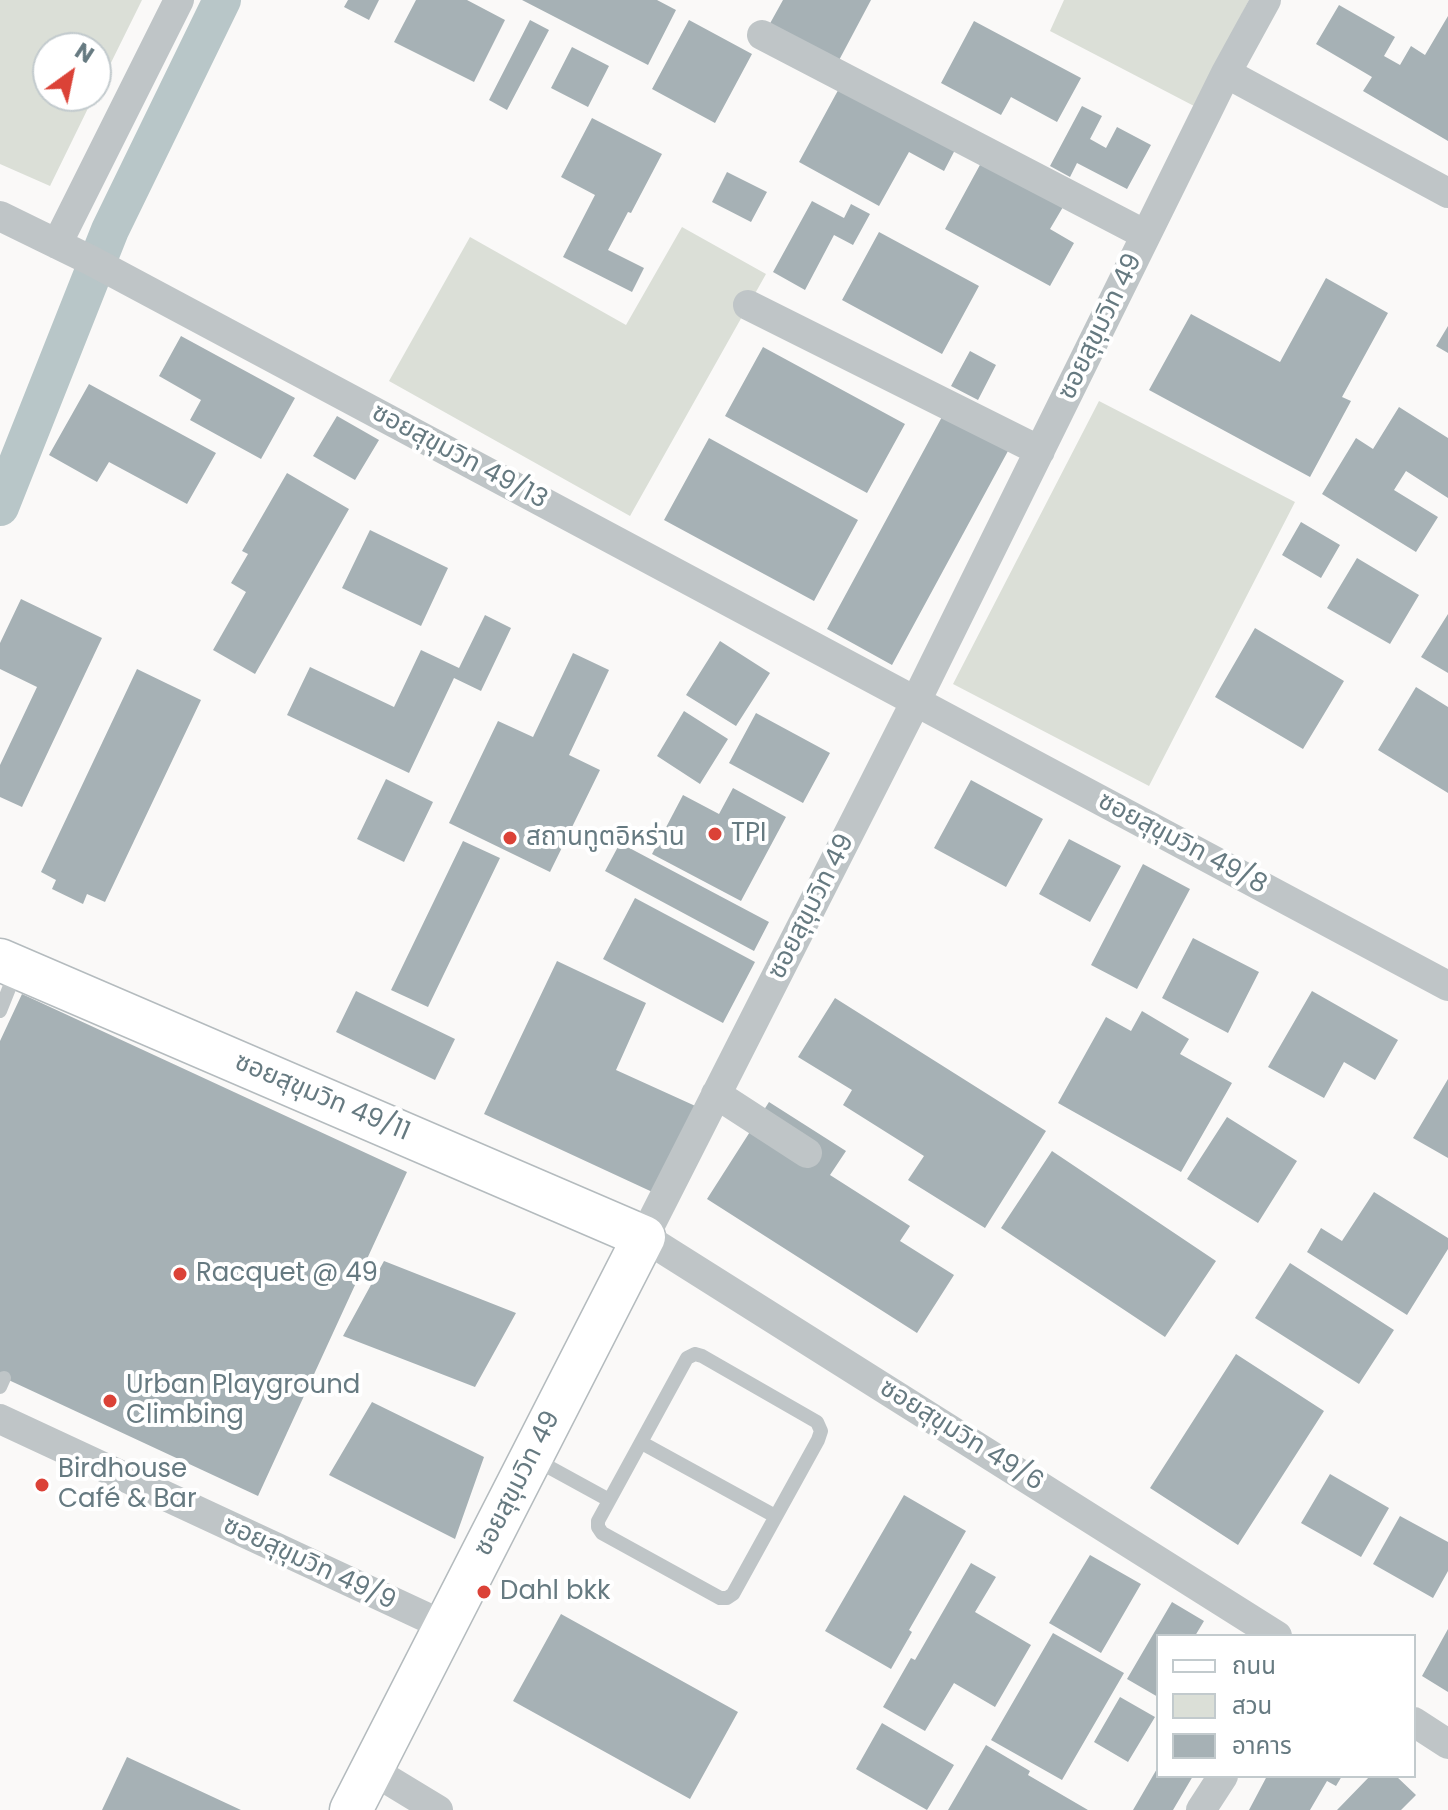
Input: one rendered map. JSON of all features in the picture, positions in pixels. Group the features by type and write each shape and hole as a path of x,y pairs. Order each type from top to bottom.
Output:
{"street":[{"path":"57,244 179,0"},
{"name":"ซอยสุขุมวิท 49","path":"351,1810 916,701 1226,73 1266,0"},
{"path":"762,35 1146,235"},
{"path":"1226,73 1448,193"},
{"name":"ซอยสุขุมวิท 49/13","path":"0,216 916,701"},
{"path":"748,305 1040,451"},
{"name":"ซอยสุขุมวิท 49/8","path":"916,701 1448,986"},
{"name":"ซอยสุขุมวิท 49/11","path":"9,963 198,1052 644,1237"},
{"path":"716,1094 807,1153"},
{"name":"ซอยสุขุมวิท 49/6","path":"644,1237 1274,1634"},
{"name":"ซอยสุขุมวิท 49/9","path":"0,1419 445,1626"},
{"path":"1416,1723 1448,1744"},
{"path":"372,1770 438,1810"},
{"path":"1201,1810 1222,1778"}],"lane":[{"path":"0,1011 9,963"},
{"path":"695,1354 817,1422 821,1431 733,1594 720,1598 602,1533 598,1521 609,1500 687,1358 695,1354"},
{"path":"642,1443 775,1516"},
{"path":"531,1458 609,1500"}],"green space":[{"path":"0,0 142,0 112,61 112,32 32,32 32,112 86,112 50,186 0,164"},
{"path":"1064,0 1249,0 1194,106 1050,31"},
{"path":"682,227 766,274 630,516 389,381 470,237 626,325"},
{"path":"1099,401 1295,502 1149,786 953,684"}],"building":[{"path":"348,0 379,0 369,20 344,7"},
{"path":"416,0 467,0 505,20 474,82 394,42"},
{"path":"522,0 657,0 676,10 648,65"},
{"path":"783,0 871,0 837,64 768,27"},
{"path":"1339,5 1395,37 1384,56 1400,65 1411,46 1425,55 1448,16 1448,141 1363,91 1372,77 1316,44"},
{"path":"530,20 549,30 507,110 489,100"},
{"path":"689,20 752,54 715,123 652,89"},
{"path":"974,21 1081,78 1057,122 1011,97 1001,115 941,83"},
{"path":"572,47 609,66 588,107 551,88"},
{"path":"842,83 957,146 944,171 909,152 879,206 799,162"},
{"path":"1082,106 1102,116 1090,139 1106,148 1117,127 1151,145 1127,189 1077,163 1070,177 1050,166"},
{"path":"592,118 662,154 608,250 644,268 632,292 563,257 595,195 561,177"},
{"path":"981,163 1063,207 1050,229 1074,243 1050,286 945,229"},
{"path":"727,172 767,192 751,222 712,202"},
{"path":"812,201 844,218 851,204 870,214 853,245 834,235 805,290 773,272"},
{"path":"879,232 979,286 942,354 842,300"},
{"path":"1326,278 1388,313 1342,397 1351,401 1310,477 1149,390 1191,314 1280,362"},
{"path":"1448,326 1448,353 1436,346"},
{"path":"181,336 295,398 261,459 190,420 201,400 159,376"},
{"path":"763,347 905,424 867,493 725,416"},
{"path":"970,351 996,365 978,400 951,386"},
{"path":"89,384 216,453 187,504 109,462 97,482 49,455"},
{"path":"1399,407 1448,438 1448,498 1406,471 1394,490 1438,517 1416,552 1322,494 1356,438 1373,449"},
{"path":"943,415 1008,451 892,665 827,629"},
{"path":"337,416 379,440 355,480 313,456"},
{"path":"709,438 858,520 814,601 664,520"},
{"path":"287,473 349,509 255,674 213,650 246,592 231,583 248,554 242,551"},
{"path":"1301,522 1340,545 1321,578 1282,555"},
{"path":"370,530 448,568 421,626 342,588"},
{"path":"1357,558 1419,595 1390,644 1327,608"},
{"path":"21,599 102,638 22,807 0,797 0,765 37,687 0,669 0,643"},
{"path":"1448,614 1448,673 1421,657"},
{"path":"485,615 511,628 481,691 454,678 409,773 287,715 310,667 394,707 421,650 459,668"},
{"path":"1255,628 1344,681 1303,749 1215,697"},
{"path":"720,641 770,673 736,726 686,695"},
{"path":"573,653 609,670 569,755 600,770 550,872 449,823 498,721 533,737"},
{"path":"137,669 201,700 105,902 87,894 83,904 52,889 56,880 41,872"},
{"path":"1416,687 1448,707 1448,793 1378,750"},
{"path":"684,711 728,739 700,784 657,756"},
{"path":"756,713 830,753 803,803 729,763"},
{"path":"386,779 433,802 404,862 357,839"},
{"path":"971,780 1043,819 1006,887 934,848"},
{"path":"733,788 786,817 741,901 652,854 683,795 719,814"},
{"path":"1069,839 1121,866 1090,922 1039,894"},
{"path":"463,841 500,858 428,1007 391,990"},
{"path":"620,843 769,922 754,951 605,871"},
{"path":"1143,864 1190,889 1137,989 1091,965"},
{"path":"635,898 755,962 723,1023 603,959"},
{"path":"1193,938 1259,972 1228,1033 1162,998"},
{"path":"557,961 646,1003 616,1070 702,1109 661,1196 484,1114"},
{"path":"356,991 455,1039 435,1080 336,1032"},
{"path":"1312,991 1398,1040 1375,1080 1344,1062 1324,1098 1268,1067"},
{"name":"Racquet @ 49","path":"22,994 407,1172 258,1496 0,1376 0,1041"},
{"path":"835,998 1046,1131 985,1228 908,1180 924,1156 843,1105 852,1090 798,1057"},
{"path":"1142,1011 1189,1039 1180,1054 1232,1083 1181,1172 1058,1103 1106,1017 1131,1031"},
{"path":"1448,1079 1448,1158 1413,1138"},
{"path":"769,1102 846,1151 830,1175 910,1226 900,1241 954,1275 917,1333 707,1199"},
{"path":"1227,1117 1297,1161 1258,1223 1187,1179"},
{"path":"1052,1151 1216,1261 1165,1337 1001,1228"},
{"path":"1374,1192 1448,1238 1448,1249 1407,1315 1307,1252 1321,1228 1342,1241"},
{"path":"384,1261 516,1313 475,1387 343,1336"},
{"path":"1290,1263 1394,1330 1359,1384 1255,1318"},
{"path":"1236,1354 1324,1411 1238,1545 1150,1488"},
{"path":"372,1402 484,1457 455,1539 329,1475"},
{"path":"1330,1474 1389,1508 1361,1557 1301,1523"},
{"path":"904,1495 966,1531 909,1630 912,1632 891,1669 825,1631"},
{"path":"1400,1516 1448,1542 1448,1571 1433,1598 1373,1564"},
{"path":"1090,1555 1141,1584 1101,1653 1049,1623"},
{"path":"971,1563 996,1577 975,1612 1031,1645 995,1707 954,1683 925,1731 883,1707 911,1658 915,1660"},
{"path":"1172,1602 1204,1621 1196,1634 1156,1634 1156,1696 1127,1679"},
{"path":"561,1614 738,1712 690,1799 513,1701"},
{"path":"1448,1629 1448,1692 1422,1676"},
{"path":"1053,1633 1124,1673 1062,1780 991,1740"},
{"path":"1120,1697 1155,1717 1128,1762 1094,1742"},
{"path":"882,1723 954,1765 927,1810 856,1769"},
{"path":"986,1745 1030,1771 1028,1775 1088,1810 948,1810"},
{"path":"127,1757 241,1810 102,1810"},
{"path":"1156,1770 1156,1778 1192,1778 1173,1810 1133,1810"},
{"path":"1266,1778 1341,1778 1336,1786 1327,1781 1310,1810 1249,1810"},
{"path":"1368,1778 1398,1778 1416,1795 1401,1810 1337,1810"}],"waterway":[{"path":"0,507 110,230 222,0"}],"place":[{"name":"TPI","path":"715,834"},
{"name":"สถานทูตอิหร่าน","path":"510,838"},
{"name":"Racquet @ 49","path":"180,1274"},
{"name":"Urban Playground Climbing","path":"110,1401"},
{"name":"Birdhouse Café & Bar","path":"42,1485"},
{"name":"Dahl bkk","path":"484,1592"}]}
